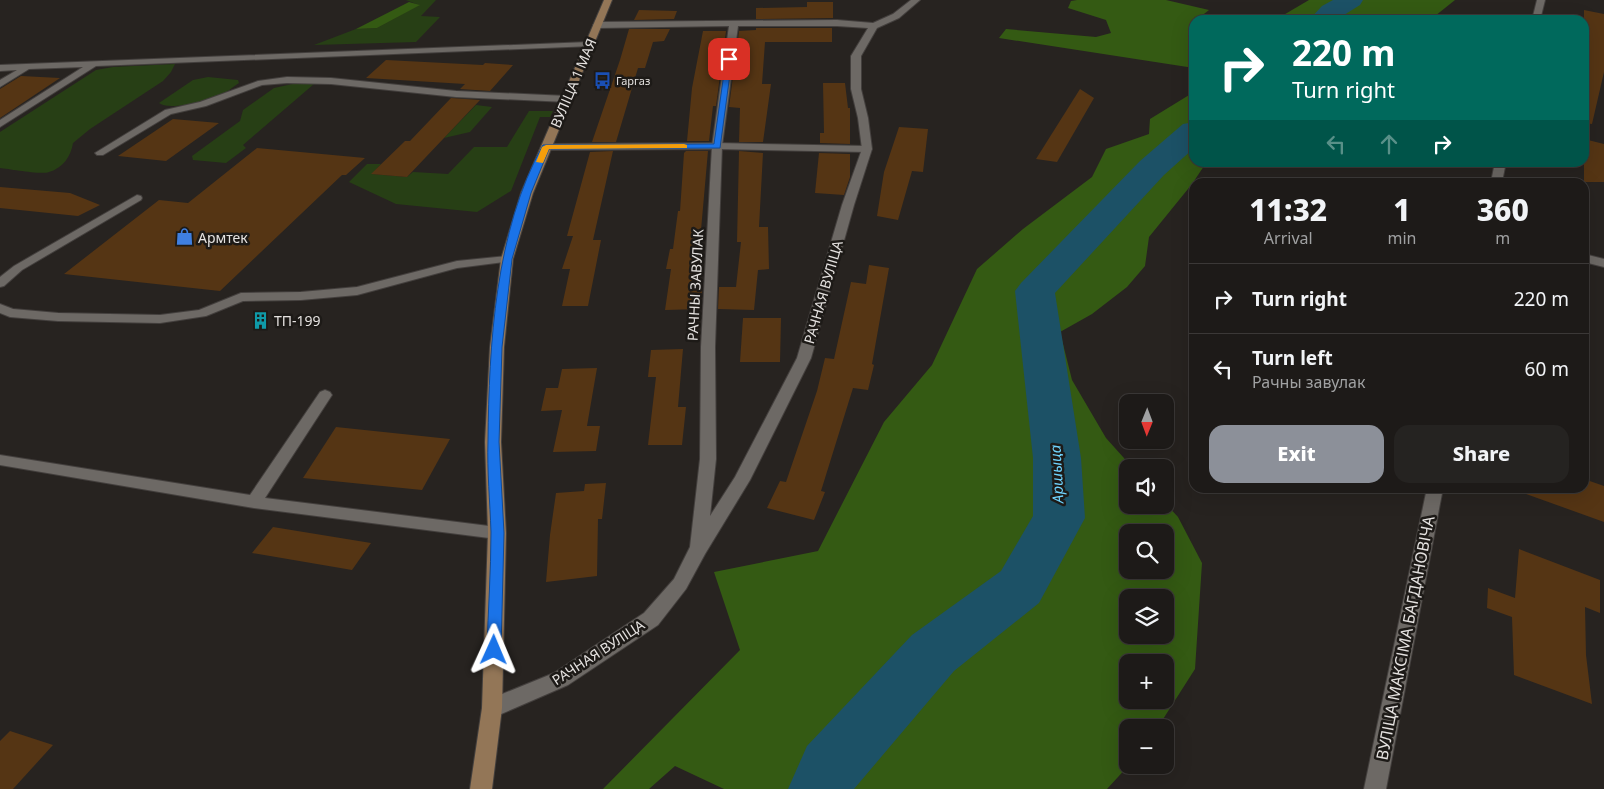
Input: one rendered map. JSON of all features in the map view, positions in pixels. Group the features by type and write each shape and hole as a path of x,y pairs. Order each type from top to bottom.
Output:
{"street":[{"name":"ВУЛІЦА 1 МАЯ","path":"481,789 492,708 497,533 494,442 495,385 497,347 507,259 527,193 608,0"},
{"path":"597,25 837,23 874,26 896,16 916,0"},
{"path":"1537,15 1541,0"},
{"name":"РАЧНЫ ЗАВУЛАК","path":"698,549 708,459 708,348 717,146 734,24"},
{"name":"РАЧНАЯ ВУЛІЦА","path":"492,708 561,679 651,619 680,584 698,549 742,480 804,358 848,205 867,149 863,118 856,89 856,56 874,26"},
{"path":"1589,259 1604,263"},
{"name":"ВУЛІЦА МАКСІМА БАГДАНОВІЧА","path":"1375,789 1434,493"}],"lane":[{"path":"0,68 589,44"},
{"path":"0,124 94,64"},
{"path":"0,84 28,67"},
{"path":"100,153 168,112 203,104 261,83 287,80 331,82 456,94 567,99"},
{"path":"546,147 717,146 867,149"},
{"path":"0,284 18,268 137,198"},
{"path":"0,308 10,313 58,317 160,319 202,313 241,297 301,296 357,291 457,265 507,259"},
{"path":"254,502 325,395"},
{"path":"0,460 140,485 254,502 409,524 497,533"}],"green space":[{"path":"406,0 436,0 421,16 440,17 416,42 314,45 356,29 377,28 419,5"},
{"path":"1166,0 1209,10 1203,15 1189,15 1189,67 999,38 1006,29 1096,37 1111,33 1106,20 1068,8 1071,1"},
{"path":"1309,0 1455,0 1436,15 1284,15"},
{"path":"409,2 420,5 377,28 356,29"},
{"path":"175,64 163,81 90,129 73,143 68,157 58,168 49,172 39,173 0,168 0,132 96,70 113,67"},
{"path":"208,77 238,80 239,83 219,96 198,103 171,106 159,103 193,80"},
{"path":"297,83 314,84 243,145 246,148 226,163 193,160 192,156 240,121 243,110 274,88"},
{"path":"1189,95 1189,167 1203,167 1196,178 1189,178 1189,188 1149,237 1145,266 1127,287 1092,314 1060,332 1072,380 1106,438 1125,459 1119,459 1119,514 1174,513 1202,563 1195,669 1174,702 1174,654 1119,654 1119,709 1169,709 1163,719 1119,719 1119,774 1121,774 1107,789 724,789 675,766 649,789 603,789 740,650 714,572 818,551 884,422 932,365 977,269 1023,229 1092,177 1106,149 1149,134 1150,119"},
{"path":"476,105 492,107 470,132 444,138"},
{"path":"529,111 553,111 550,117 540,117 511,191 477,212 396,204 349,182 367,164 381,164 372,174 407,177 413,172 448,174 474,147 507,147"}],"building":[{"path":"807,2 833,2 833,18 756,19 756,8 807,7"},
{"path":"639,10 677,11 674,19 634,20"},
{"path":"1584,10 1604,14 1604,72 1592,124 1589,124 1589,15 1584,15"},
{"path":"756,28 832,28 832,42 765,42 762,84 771,84 763,142 739,142 740,108 729,107 739,31 756,30"},
{"path":"629,29 670,29 664,41 653,42 645,68 638,68 616,142 592,142 620,60"},
{"path":"703,31 726,31 716,106 713,106 709,141 687,141 692,88"},
{"path":"386,60 513,65 490,91 460,89 465,84 366,78"},
{"path":"21,76 60,78 0,118 0,89"},
{"path":"823,83 845,83 848,108 850,108 850,144 820,143 820,133 824,133"},
{"path":"1080,89 1094,98 1057,162 1036,159"},
{"path":"451,98 480,100 407,177 371,174 405,141 410,141"},
{"path":"173,119 219,123 166,161 118,156"},
{"path":"899,127 928,129 923,172 912,171 898,220 877,216 884,172"},
{"path":"1589,140 1604,144 1604,182 1589,182 1589,178 1584,178 1584,167 1589,167"},
{"path":"257,148 365,158 346,175 342,175 220,291 64,274 159,200 188,203"},
{"path":"613,151 593,240 601,240 588,306 562,306 570,269 562,269 573,236 567,236 590,152"},
{"path":"686,151 708,151 701,230 692,286 702,287 701,309 665,310 671,269 666,269 670,249 673,249 678,211 680,211 684,153"},
{"path":"739,151 763,153 759,227 768,227 769,269 758,270 754,310 718,309 719,287 736,287 741,242 737,242"},
{"path":"819,153 850,154 850,177 844,195 815,193"},
{"path":"0,187 70,193 100,205 78,216 0,208"},
{"path":"869,265 889,268 872,364 874,365 868,390 853,388 821,491 825,492 814,520 767,508 780,481 786,482 817,391 825,358 834,359 851,282 866,284"},
{"path":"743,318 781,318 780,362 740,362"},
{"path":"683,349 678,407 686,407 682,445 648,445 656,377 648,377 651,350"},
{"path":"597,368 587,426 600,426 596,451 553,452 562,410 541,411 546,388 558,388 562,369"},
{"path":"336,427 450,439 422,490 303,478"},
{"path":"1589,481 1604,486 1604,522 1523,493 1589,493"},
{"path":"606,483 602,519 598,519 597,576 546,582 556,493 584,491 585,484"},
{"path":"273,527 371,543 352,570 252,553"},
{"path":"1519,549 1600,580 1600,613 1585,607 1586,655 1592,704 1514,675 1512,617 1487,608 1488,588 1515,598"},
{"path":"10,731 53,745 13,789 0,789 0,741"}],"waterway":[{"name":"Аршыца","path":"1327,15 1351,0"},
{"name":"Аршыца","path":"821,789 830,768 933,653 1020,587 1059,518 1057,458 1035,291 1152,168 1189,135"}],"slow traffic":[{"path":"540,162 546,147 684,146"}],"place":[{"name":"Гаргаз","path":"602,80"},
{"name":"Армтек","path":"184,237"},
{"name":"ТП-199","path":"260,320"}],"route":[{"path":"494,650 497,533 494,442 497,347 507,259 527,193 546,147 717,146 729,59"}]}
